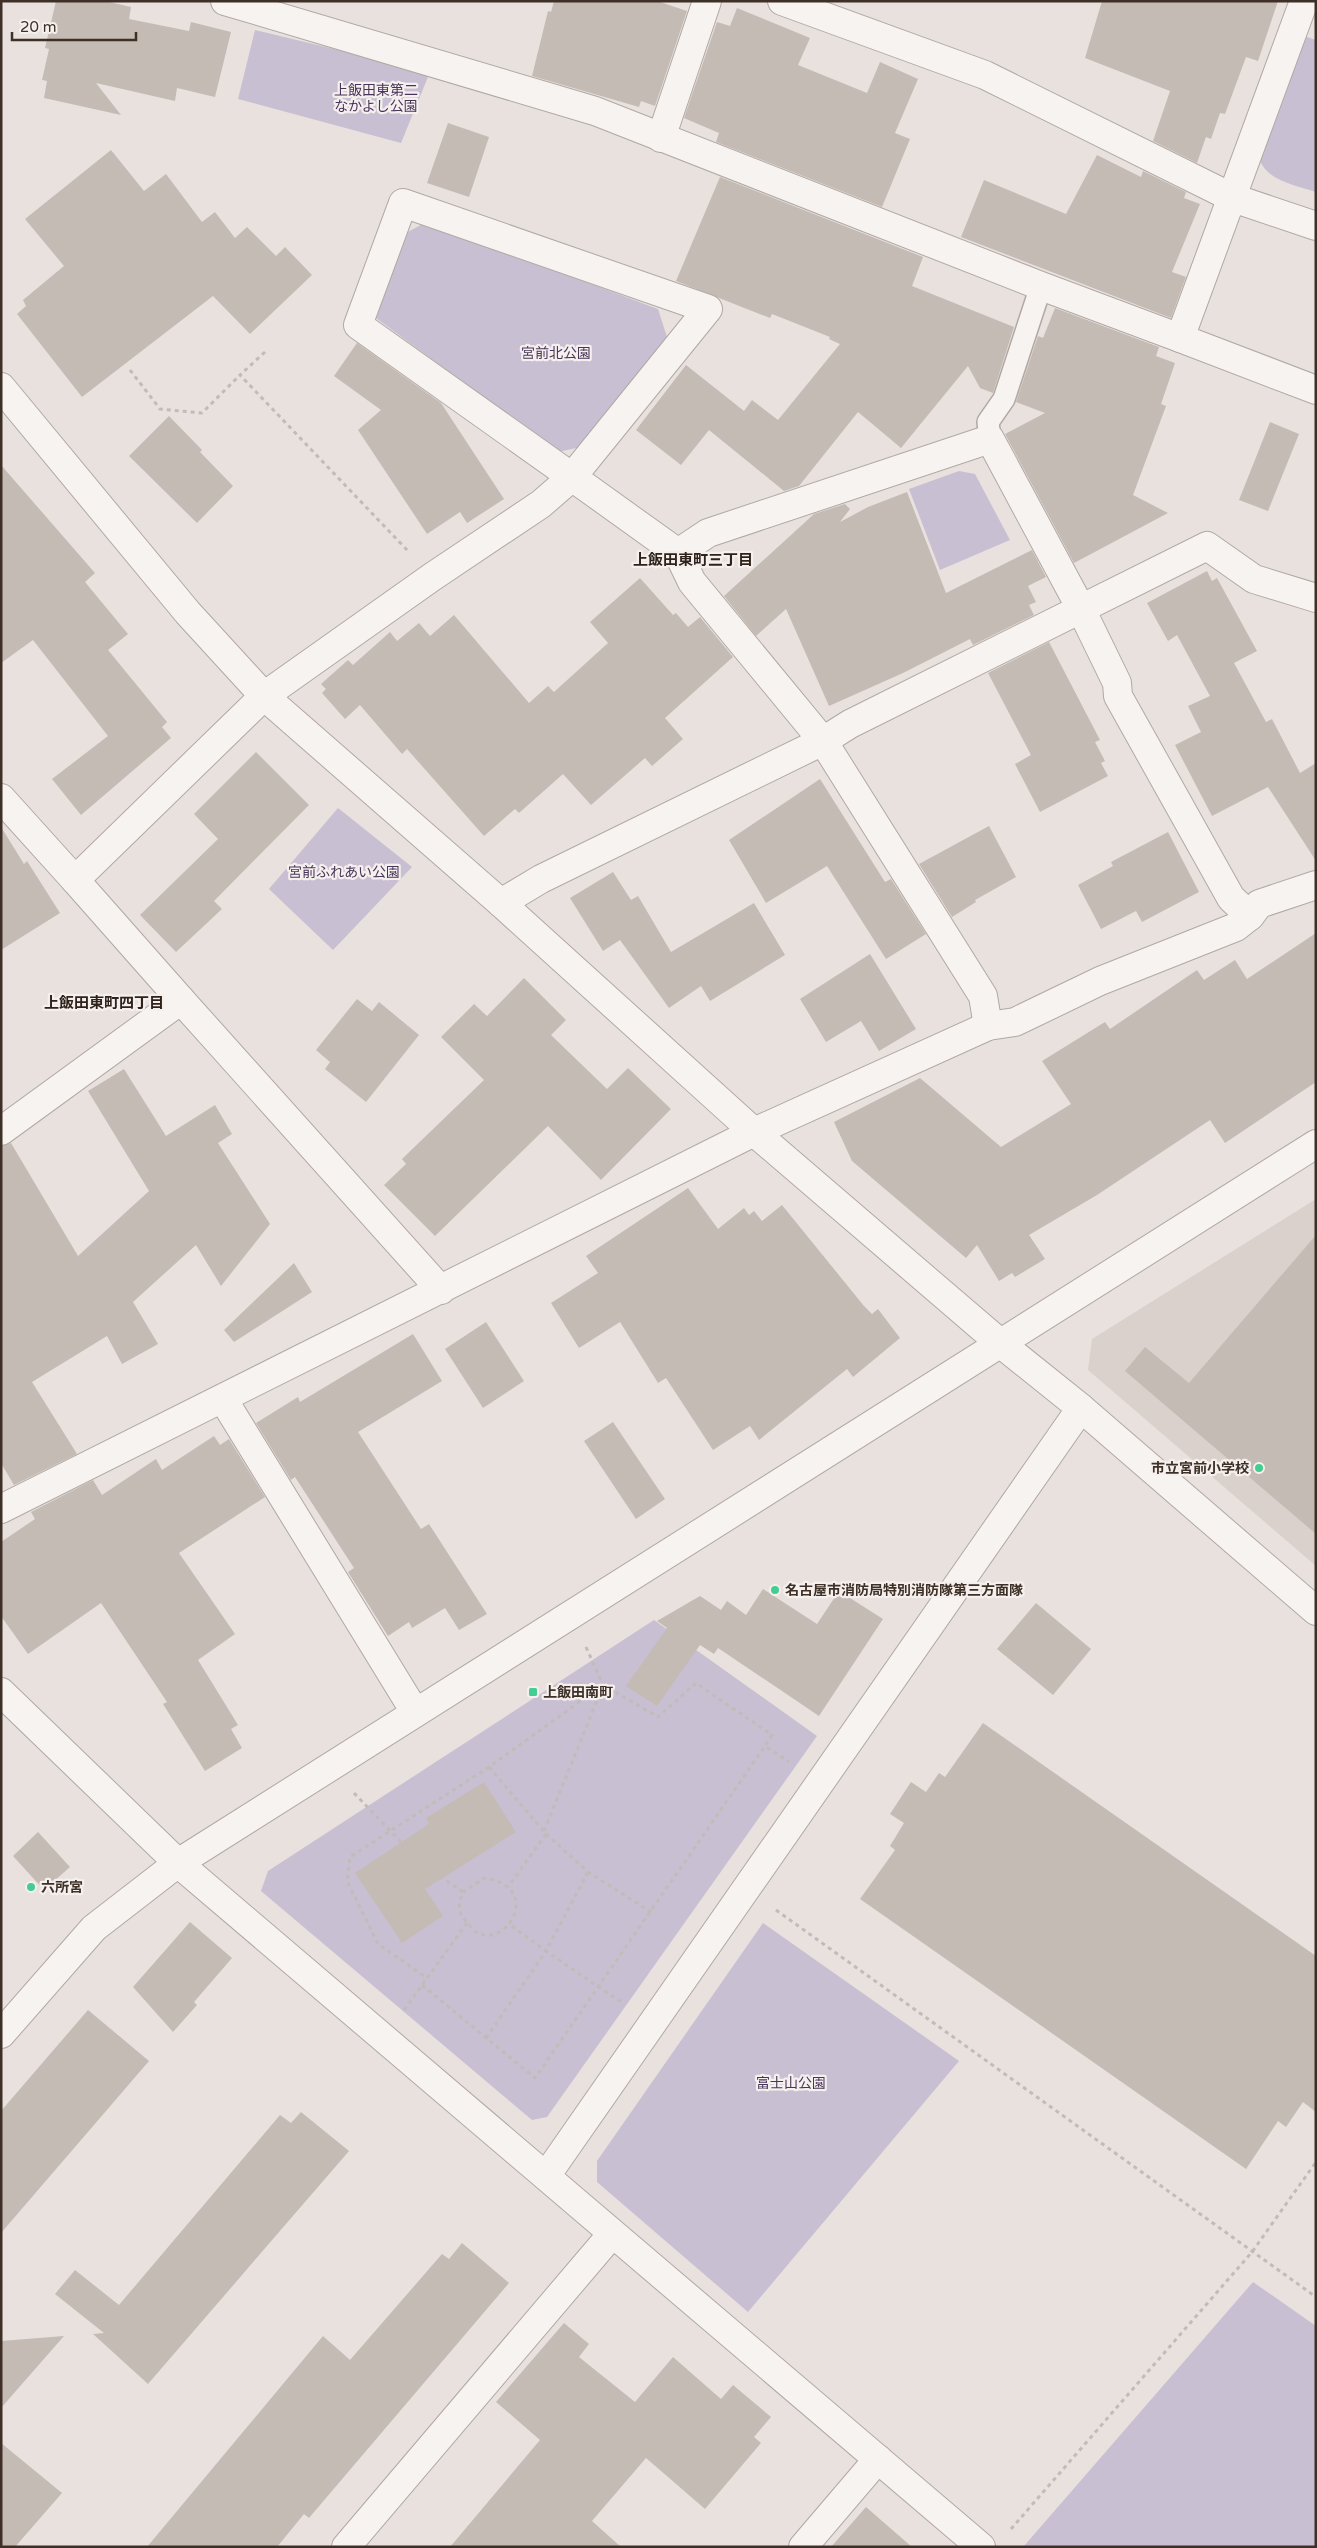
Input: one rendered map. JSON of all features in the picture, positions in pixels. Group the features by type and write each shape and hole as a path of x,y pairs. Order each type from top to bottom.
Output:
{"street":[{"path":"225,1 595,111 1041,286 1316,390"},
{"path":"661,138 707,1"},
{"path":"782,1 985,75 1234,198 1316,226"},
{"path":"1180,338 1306,16"},
{"path":"75,880 264,696 432,577 541,504 572,477 708,309 403,203 358,325 572,477 678,553 692,582 824,741 983,996 988,1026"},
{"path":"1,386 188,613 264,696 501,903 754,1132 1000,1343 1081,1408 1316,1611"},
{"path":"678,553 708,533 990,439 1080,607 1117,683 1118,696 1231,898 1250,916"},
{"path":"501,903 541,879 824,741 850,724 1080,607 1207,546 1254,579 1316,598"},
{"path":"1,798 441,1290"},
{"path":"1,1509 754,1132 988,1026 1015,1022 1100,981 1236,927 1250,916 1259,904 1316,885"},
{"path":"1,1131 181,1000"},
{"path":"1,2034 94,1928 178,1863 1316,1144"},
{"path":"223,1399 415,1712"},
{"path":"546,2176 822,1783 1081,1408"},
{"path":"1,1692 178,1863 980,2547"},
{"path":"346,2547 612,2234"},
{"path":"803,2547 878,2459"}],"lane":[{"path":"990,439 988,422 1004,399 1041,286"}],"path":[{"path":"130,370 160,409 202,413 265,352"},
{"path":"240,375 432,577"},
{"path":"422,1985 535,2078 772,1735 696,1683 658,1717 603,1685"},
{"path":"467,1923 427,1978 378,1944 346,1881 350,1857 488,1767 603,1685"},
{"path":"508,1887 545,1833 603,1685"},
{"path":"765,1746 822,1783"},
{"path":"329,1767 423,1865 463,1892"},
{"path":"488,1767 545,1833 588,1872 651,1912"},
{"path":"486,2038 546,1951 588,1872"},
{"path":"484,1878 498,1880 508,1887 514,1893 517,1909 508,1928 491,1934 476,1932 460,1914 459,1903 463,1892 484,1878"},
{"path":"747,1889 1316,2297"},
{"path":"509,1924 652,2024"},
{"path":"1008,2532 1252,2252 1316,2162"}],"shaded area":[{"name":"市立宮前小学校","path":"1316,1199 1316,1566 1088,1370 1092,1339"}],"green space":[{"name":"上飯田東第二 なかよし公園","path":"255,30 430,72 401,143 238,99"},
{"path":"1304,36 1316,40 1316,192 1275,177 1268,172 1259,158"},
{"name":"宮前北公園","path":"426,222 658,309 667,337 581,447 558,452 376,318 406,233"},
{"path":"959,471 975,474 1010,540 940,570 909,489"},
{"name":"宮前ふれあい公園","path":"338,808 412,867 333,950 269,889"},
{"path":"654,1620 817,1736 547,2117 532,2120 261,1891 268,1871"},
{"name":"富士山公園","path":"763,1923 959,2061 748,2312 597,2182 597,2161"},
{"path":"1253,2282 1316,2326 1316,2547 1024,2546"}],"building":[{"path":"56,1 105,1 131,7 129,19 189,31 191,22 231,32 215,97 177,88 175,101 96,83 121,115 44,98 47,81 42,80 49,49 45,48"},
{"path":"554,1 657,1 687,11 655,106 641,101 639,107 532,76 548,11 551,12"},
{"path":"1102,1 1278,1 1258,61 1246,57 1225,114 1220,113 1211,139 1206,137 1197,163 1153,141 1170,91 1085,58"},
{"path":"737,8 810,38 798,65 867,93 880,62 918,79 895,133 910,139 882,207 716,142 719,133 684,118 717,22 730,26"},
{"path":"448,123 489,137 469,197 427,183"},
{"path":"111,150 144,191 166,174 202,222 215,212 235,238 247,227 276,256 285,247 312,275 250,334 213,296 82,397 17,314 26,306 23,300 64,266 25,219"},
{"path":"1097,155 1141,177 1143,171 1186,192 1184,198 1200,204 1172,272 1186,277 1171,318 961,237 984,180 1066,214"},
{"path":"720,177 923,257 912,286 1014,327 993,393 980,388 968,366 901,448 858,412 799,486 784,491 709,430 681,465 636,430 686,365 744,411 752,400 778,420 840,344 829,339 830,337 772,314 770,318 676,281"},
{"path":"1055,308 1159,347 1156,356 1175,363 1161,404 1166,406 1133,495 1168,513 1074,563 1005,434 1045,413 1016,402 1038,336 1043,338"},
{"path":"357,343 441,403 504,499 467,523 460,512 427,534 358,430 381,410 334,376"},
{"path":"169,416 233,486 197,523 129,456"},
{"path":"1270,422 1299,434 1268,511 1239,500"},
{"path":"1,465 95,573 85,582 128,634 108,650 167,722 162,727 171,738 81,815 52,779 108,736 33,640 1,663"},
{"path":"907,492 946,593 1032,550 1046,577 1028,586 1036,602 1029,605 1034,615 973,645 970,639 903,673 829,706 786,609 756,636 724,596 814,514 845,504 850,509 840,522 868,507"},
{"path":"1207,571 1212,581 1217,578 1257,651 1234,663 1266,722 1272,719 1300,773 1316,763 1316,861 1268,787 1212,816 1175,745 1201,732 1188,706 1210,696 1177,635 1168,641 1147,603"},
{"path":"640,578 673,615 676,613 688,627 700,617 733,657 665,718 683,739 652,766 645,758 591,805 563,774 519,813 515,809 484,836 407,749 402,754 360,705 345,719 322,693 326,689 321,684 348,660 353,665 390,632 397,641 419,623 430,636 454,615 529,703 548,686 554,692 608,643 590,622"},
{"path":"1049,642 1100,740 1095,742 1105,761 1101,763 1108,776 1040,812 1015,764 1031,755 988,673"},
{"path":"256,752 309,805 214,901 222,909 176,952 140,915 218,839 194,814"},
{"path":"820,779 885,882 891,879 926,934 886,959 827,866 766,903 729,840"},
{"path":"989,826 1016,877 975,900 976,902 952,917 919,864"},
{"path":"1,827 24,864 27,861 60,913 1,950"},
{"path":"1168,832 1199,892 1142,922 1136,911 1101,929 1078,885 1113,866 1111,862"},
{"path":"613,872 631,900 638,896 671,952 754,903 785,955 710,1001 701,986 669,1008 620,940 603,951 570,898"},
{"path":"1316,933 1316,1082 1225,1143 1210,1120 1097,1195 1029,1235 1045,1259 1015,1277 1012,1273 999,1281 977,1245 966,1258 852,1161 834,1122 920,1078 1001,1147 1071,1104 1042,1061 1105,1022 1110,1029 1197,970 1204,980 1235,960 1247,979"},
{"path":"870,954 916,1029 879,1051 861,1021 826,1042 800,999"},
{"path":"524,978 566,1020 551,1035 607,1089 628,1068 671,1109 601,1180 548,1126 435,1236 384,1185 406,1164 402,1159 484,1080 441,1037 474,1004 487,1016"},
{"path":"357,999 372,1011 379,1002 419,1035 366,1102 325,1069 330,1062 316,1050"},
{"path":"124,1069 166,1136 215,1105 232,1134 218,1143 270,1224 221,1286 196,1245 133,1302 158,1344 122,1364 107,1336 32,1382 77,1454 14,1485 1,1463 1,1146 11,1143 78,1256 149,1191 88,1091"},
{"path":"688,1188 718,1229 744,1208 749,1215 754,1211 762,1221 782,1205 864,1306 872,1314 878,1309 900,1338 853,1377 847,1369 759,1440 750,1426 713,1450 666,1378 658,1383 620,1322 579,1348 551,1303 598,1273 586,1256"},
{"path":"1316,1235 1316,1534 1125,1371 1145,1347 1189,1383"},
{"path":"294,1263 312,1292 234,1342 224,1330"},
{"path":"486,1322 524,1381 483,1408 445,1349"},
{"path":"413,1334 442,1381 358,1432 421,1529 429,1524 487,1614 459,1630 445,1608 412,1628 409,1622 388,1636 348,1572 354,1568 295,1477 291,1480 256,1423 298,1397 300,1402"},
{"path":"613,1422 665,1499 636,1519 584,1441"},
{"path":"214,1436 220,1445 229,1439 265,1497 179,1553 235,1634 198,1660 238,1725 231,1729 242,1748 205,1771 163,1704 167,1702 101,1603 28,1654 1,1616 1,1542 35,1519 31,1512 93,1480 102,1495 156,1459 162,1470"},
{"path":"763,1589 817,1624 839,1591 883,1619 819,1716 718,1648 714,1654 700,1645 657,1706 626,1686 667,1628 657,1621 700,1596 721,1610 727,1601 746,1615"},
{"path":"1036,1603 1091,1649 1053,1695 997,1649"},
{"path":"983,1723 1316,1956 1316,2112 1303,2102 1286,2127 1278,2121 1246,2169 860,1899 895,1850 890,1846 904,1823 890,1814 911,1782 926,1792 939,1773 945,1777"},
{"path":"484,1782 516,1832 425,1889 443,1916 402,1943 355,1873 429,1824 426,1818"},
{"path":"38,1832 70,1867 44,1890 13,1856"},
{"path":"190,1922 232,1958 194,2002 197,2005 173,2032 133,1987"},
{"path":"88,2010 149,2061 1,2233 1,2111"},
{"path":"301,2112 349,2151 148,2384 93,2334 104,2333 55,2294 75,2270 119,2305 280,2115 291,2123"},
{"path":"462,2243 509,2283 309,2518 304,2514 277,2547 147,2547 323,2336 350,2360 442,2254 449,2259"},
{"path":"564,2323 589,2344 579,2357 635,2402 673,2357 721,2399 733,2385 771,2417 754,2437 761,2443 705,2509 646,2458 592,2521 621,2547 450,2547 540,2440 496,2402"},
{"path":"64,2336 1,2408 1,2341"},
{"path":"1,2443 62,2493 15,2547 1,2547"},
{"path":"866,2507 912,2547 831,2547"}],"place":[{"name":"市立宮前小学校","path":"1259,1468"},
{"name":"名古屋市消防局特別消防隊第三方面隊","path":"775,1590"},
{"name":"上飯田南町","path":"533,1692"},
{"name":"六所宮","path":"31,1887"}],"district":[{"name":"上飯田東町三丁目","path":"693,560"},
{"name":"上飯田東町四丁目","path":"104,1003"}]}
